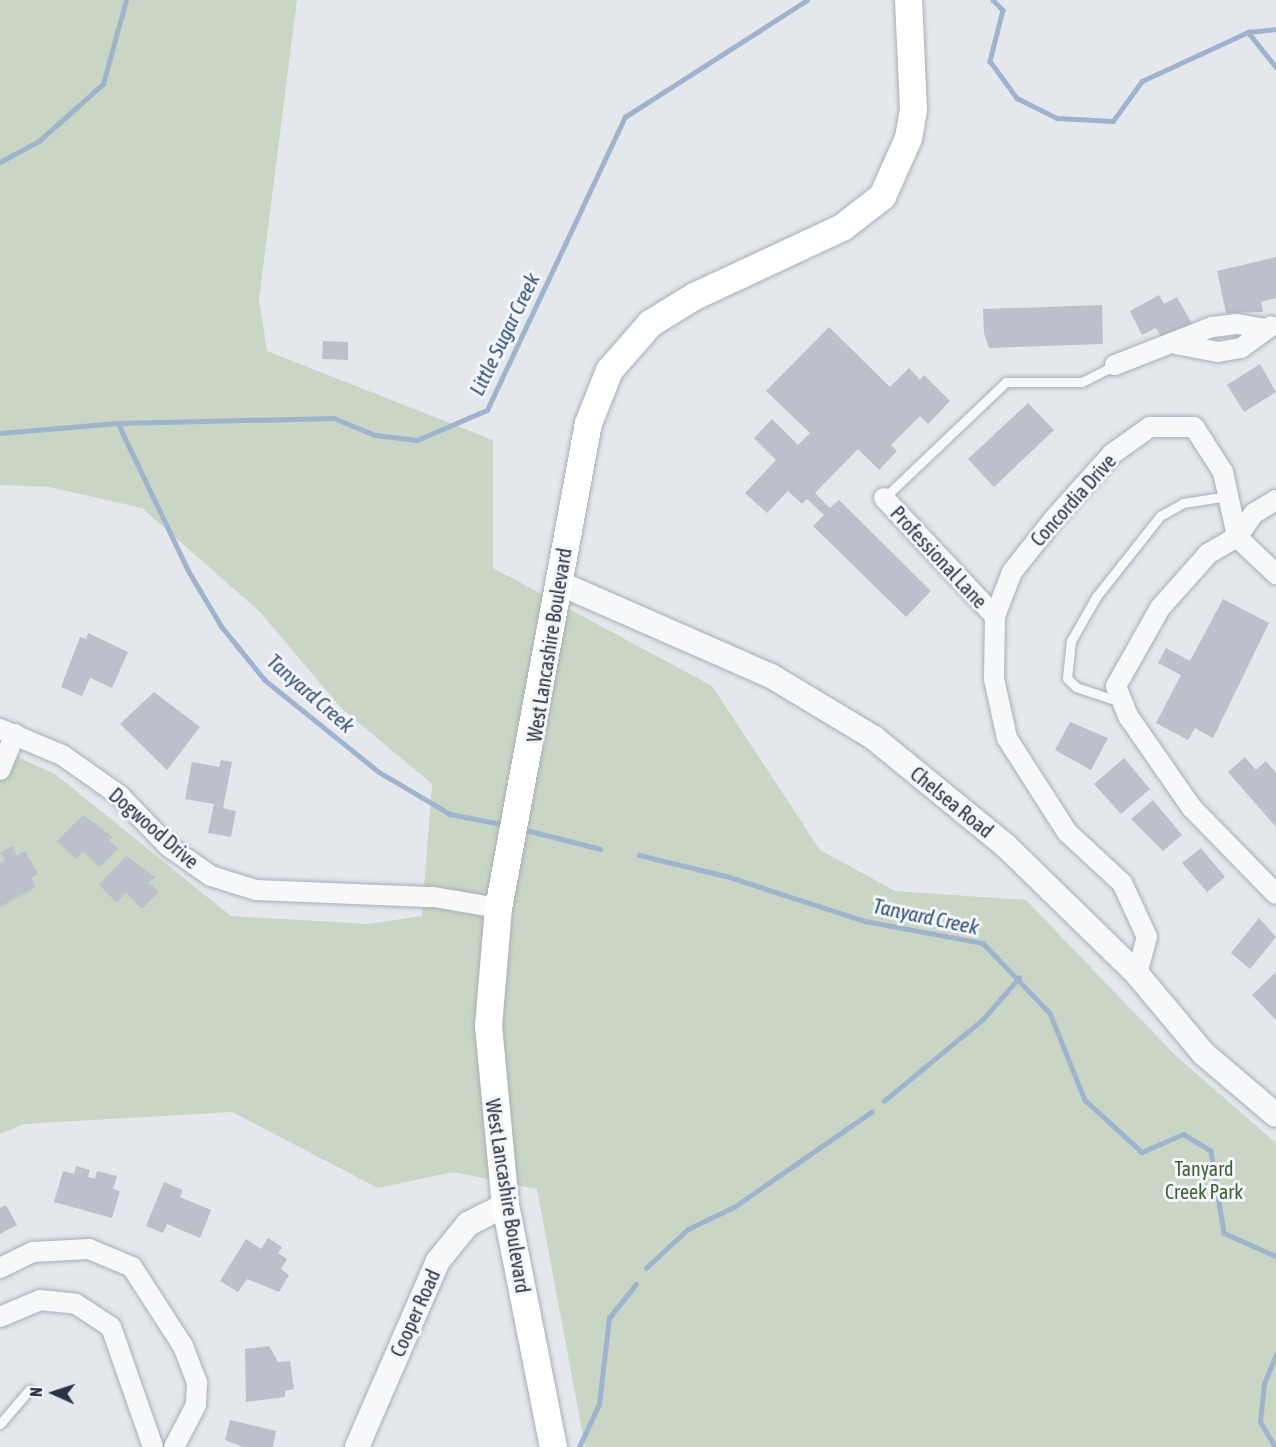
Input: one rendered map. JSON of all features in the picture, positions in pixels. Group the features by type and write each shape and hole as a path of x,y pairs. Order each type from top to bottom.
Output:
{"main road":[{"name":"West Lancashire Boulevard","path":"553,1447 505,1205 493,1119 488,1026 501,897 531,755 588,423 609,370 650,323 694,296 842,226 882,196 908,138 915,78 908,0"}],"street":[{"path":"1115,365 1176,344 1212,327 1236,324 1271,326"},
{"name":"Concordia Drive","path":"1137,974 1147,937 1122,883 1067,832 1006,738 994,679 995,616 1012,572 1053,520 1112,454 1150,427 1194,428 1222,472 1237,537"},
{"name":"Professional Lane","path":"884,498 995,616"},
{"path":"1276,500 1254,513 1237,537 1208,554 1160,608 1116,686 1123,703 1192,808 1276,894"},
{"path":"1237,537 1276,574"},
{"name":"Chelsea Road","path":"559,583 771,676 874,738 1006,846 1137,974 1204,1054 1276,1115"},
{"path":"0,770 8,731"},
{"name":"Dogwood Drive","path":"8,731 62,755 119,795 168,846 211,876 256,890 434,897 501,897"},
{"name":"Cooper Road","path":"357,1447 438,1262 468,1224 505,1205"},
{"path":"0,1268 33,1252 89,1249 132,1268 183,1347 197,1383 196,1405 174,1447"},
{"path":"0,1317 40,1300 76,1304 111,1327 153,1447"}],"lane":[{"path":"884,498 1006,382 1082,382 1115,365"},
{"path":"1123,703 1076,687 1067,678 1071,640 1096,597 1160,516 1184,503 1228,496"},
{"path":"0,1424 29,1390"}],"green space":[{"name":"Tanyard Creek Park","path":"0,0 297,0 259,299 267,351 493,440 493,568 712,686 820,850 895,891 1026,900 1174,1054 1276,1143 1276,1447 585,1447 537,1189 453,1172 378,1188 232,1112 24,1124 0,1134 0,749 55,774 231,916 368,924 422,916 432,784 341,708 261,613 142,508 49,487 0,485"}],"building":[{"path":"1276,257 1276,298 1261,302 1263,312 1226,313 1217,271"},
{"path":"1159,295 1164,304 1177,297 1196,331 1163,340 1156,328 1142,335 1130,311"},
{"path":"1102,305 1103,344 989,348 984,333 983,309"},
{"path":"829,327 890,387 909,368 920,380 924,375 950,401 928,424 920,416 891,445 897,451 879,470 858,449 815,493 830,508 839,500 931,591 906,617 813,526 824,515 807,499 802,504 788,491 767,513 745,493 776,460 754,438 772,419 798,445 810,433 766,391"},
{"path":"323,341 348,342 348,360 322,359"},
{"path":"1260,364 1276,392 1244,412 1227,385"},
{"path":"1028,403 1054,430 994,487 968,459"},
{"path":"1223,599 1269,623 1213,738 1195,728 1188,740 1156,723 1181,675 1158,663 1166,648 1190,661"},
{"path":"88,633 128,652 112,688 90,678 82,696 61,687 80,637 86,639"},
{"path":"154,692 200,727 167,770 120,724"},
{"path":"1070,722 1108,738 1091,770 1055,750"},
{"path":"1245,757 1256,770 1266,761 1276,773 1276,827 1228,772"},
{"path":"1124,758 1150,789 1121,814 1094,784"},
{"path":"221,760 232,762 223,808 236,811 231,837 208,833 214,804 185,799 192,762 219,767"},
{"path":"1153,800 1182,835 1163,851 1131,819"},
{"path":"83,815 113,837 109,840 118,849 99,867 83,851 76,859 57,841"},
{"path":"12,846 17,856 25,851 38,874 31,878 36,887 0,907 0,863 5,860 1,852"},
{"path":"1201,848 1225,877 1207,892 1182,863"},
{"path":"126,856 155,877 149,883 159,892 142,909 126,893 117,903 99,885"},
{"path":"1259,918 1276,937 1250,969 1231,953"},
{"path":"1276,972 1276,1020 1252,995"},
{"path":"76,1166 90,1170 88,1177 95,1179 97,1171 117,1176 113,1189 120,1191 112,1218 54,1202 63,1171 74,1174"},
{"path":"164,1182 183,1190 180,1197 211,1210 200,1238 167,1224 163,1233 146,1226"},
{"path":"6,1205 17,1225 0,1234 0,1208"},
{"path":"268,1238 282,1247 278,1253 287,1259 281,1269 289,1275 279,1292 247,1279 238,1292 220,1281 246,1239 261,1249"},
{"path":"269,1346 278,1362 290,1361 294,1389 285,1391 285,1397 246,1402 245,1349"},
{"path":"230,1420 276,1431 273,1447 243,1447 225,1440"}],"waterway":[{"path":"0,162 39,141 103,84 126,0"},
{"name":"Little Sugar Creek","path":"0,433 118,423 334,418 375,435 417,440 487,410 625,117 807,0"},
{"name":"Little Sugar Creek","path":"993,0 1003,10 990,61 1017,98 1057,118 1113,121 1142,81 1248,32 1276,29"},
{"path":"1248,32 1276,67"},
{"name":"Tanyard Creek","path":"118,423 188,570 222,627 265,680 379,772 450,814 505,825"},
{"name":"Tanyard Creek","path":"522,829 601,849"},
{"name":"Tanyard Creek","path":"639,855 726,876 865,921 983,943 1050,1013 1085,1100 1142,1152 1183,1134 1211,1151 1224,1233 1276,1256"},
{"path":"884,1101 983,1019 1019,978"},
{"path":"646,1268 688,1229 734,1207 871,1112"},
{"path":"579,1447 599,1404 609,1318 636,1284"},
{"name":"Tanyard Creek","path":"1275,1447 1260,1422 1264,1384 1276,1354"}]}
